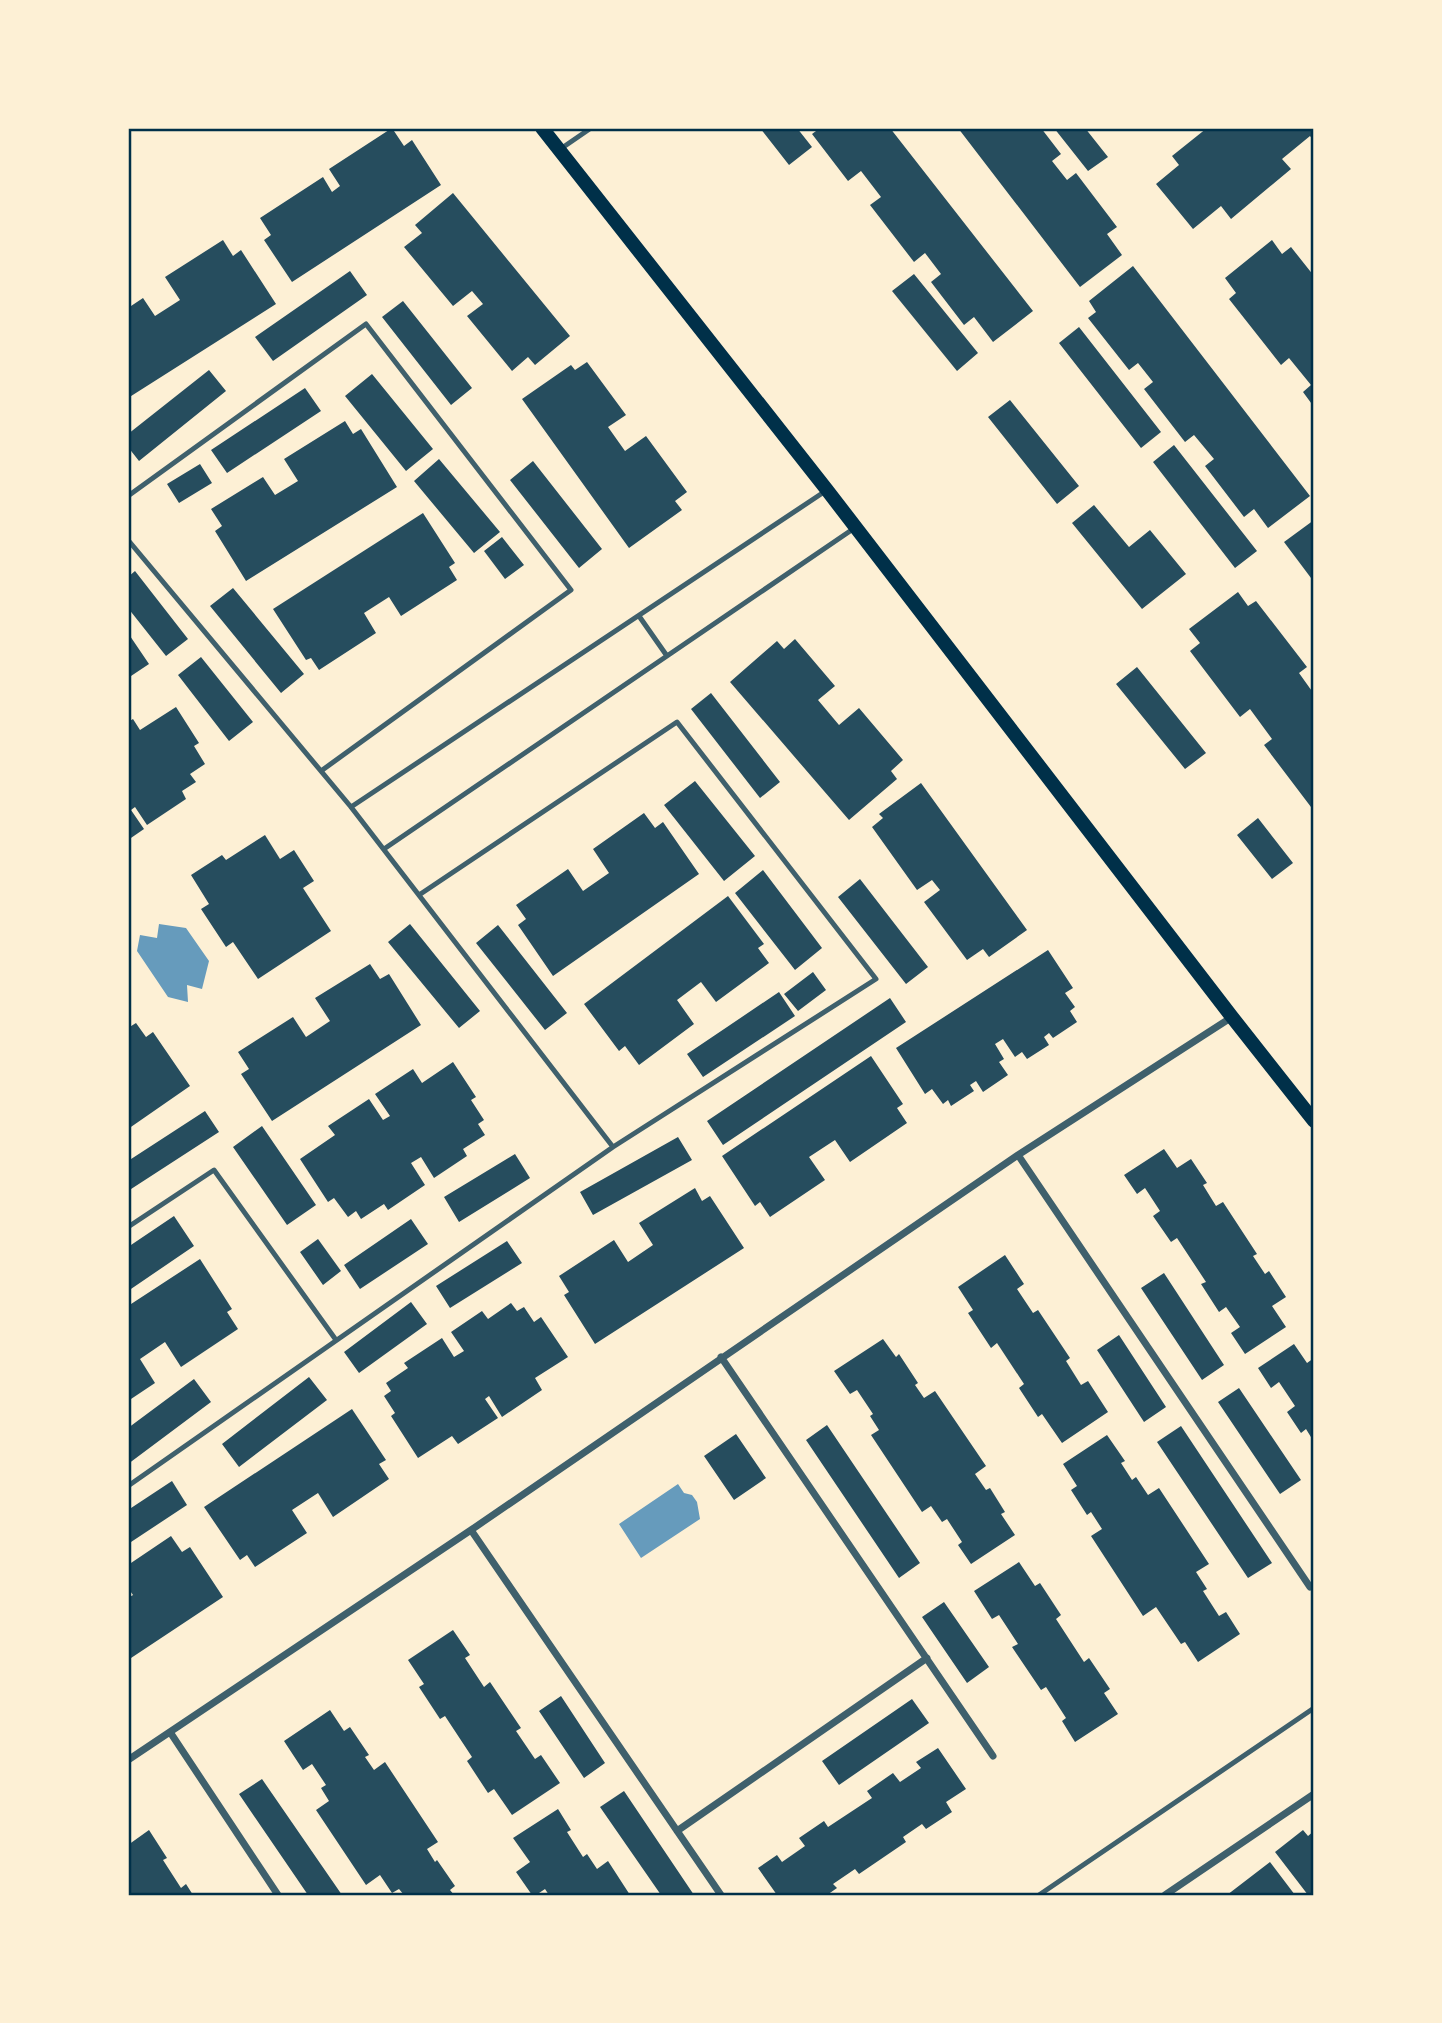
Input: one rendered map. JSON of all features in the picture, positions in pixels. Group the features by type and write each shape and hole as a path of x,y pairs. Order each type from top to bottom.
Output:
{"main road":[{"path":"542,128 856,527 1314,1121"}],"street":[{"path":"128,1760 471,1530 1018,1155 1232,1017"},
{"path":"1018,1155 1310,1587"},
{"path":"721,1357 993,1756"},
{"path":"471,1530 721,1895"},
{"path":"677,1831 927,1658"},
{"path":"170,1732 278,1895"},
{"path":"1165,1895 1314,1794"}],"lane":[{"path":"559,150 591,128"},
{"path":"128,496 366,324 570,590 321,771"},
{"path":"351,807 827,490"},
{"path":"384,849 856,527"},
{"path":"128,540 351,807 613,1147"},
{"path":"639,617 667,656"},
{"path":"128,1486 613,1147 876,979 677,722 419,895"},
{"path":"128,1227 214,1170 336,1340"},
{"path":"1040,1895 1314,1708"}],"water":[{"path":"159,924 186,928 209,961 202,989 187,985 188,1002 168,997 137,951 140,935 157,938"},
{"path":"678,1484 684,1493 692,1495 697,1502 700,1519 641,1558 619,1524"}],"building":[{"path":"392,128 404,146 412,140 441,185 292,282 264,240 271,235 260,218 323,177 332,192 340,186 329,169"},
{"path":"760,128 797,128 812,147 789,165"},
{"path":"820,128 890,128 1033,311 993,342 974,317 964,325 931,282 941,274 925,253 914,262 870,205 881,197 861,171 848,181 812,134"},
{"path":"958,128 1041,128 1061,154 1052,161 1067,180 1076,173 1117,227 1107,234 1122,255 1080,287"},
{"path":"1054,128 1085,128 1108,157 1088,171"},
{"path":"1207,128 1314,128 1314,141 1310,136 1282,159 1291,169 1231,219 1221,206 1193,229 1156,184 1179,165 1172,156"},
{"path":"453,193 570,336 535,365 528,357 512,371 467,316 483,304 472,291 453,306 404,247 422,233 415,225"},
{"path":"223,240 233,256 241,250 276,304 128,398 128,308 143,298 155,316 180,300 165,277"},
{"path":"1272,240 1282,254 1291,247 1314,276 1314,407 1303,392 1311,385 1289,358 1281,365 1229,299 1236,293 1225,278"},
{"path":"1133,266 1310,496 1268,528 1254,509 1244,517 1205,466 1214,459 1194,435 1185,442 1144,389 1153,382 1138,363 1129,370 1088,318 1096,312 1089,301"},
{"path":"350,271 367,295 273,361 255,337"},
{"path":"914,274 978,353 957,371 892,291"},
{"path":"403,301 472,388 451,405 382,317"},
{"path":"1079,327 1161,432 1141,448 1059,343"},
{"path":"587,362 626,415 608,427 625,451 646,436 687,492 675,501 682,510 629,548 522,399 571,365 575,370"},
{"path":"209,370 226,391 139,461 128,447 128,434"},
{"path":"372,374 433,449 406,471 345,396"},
{"path":"305,388 321,411 227,473 211,450"},
{"path":"1010,400 1079,486 1057,504 988,417"},
{"path":"345,421 353,434 361,429 397,487 246,581 215,531 222,526 211,509 263,477 275,495 298,481 284,459"},
{"path":"1174,445 1257,551 1235,568 1153,462"},
{"path":"439,459 500,532 474,553 414,481"},
{"path":"533,461 602,549 579,568 510,480"},
{"path":"200,464 212,483 179,503 167,484"},
{"path":"1094,505 1129,547 1150,530 1186,574 1142,609 1072,523"},
{"path":"423,513 455,563 449,567 457,580 401,616 389,597 364,613 376,633 319,670 311,658 306,660 273,609"},
{"path":"1314,520 1314,582 1284,542"},
{"path":"502,537 524,565 505,579 484,551"},
{"path":"135,571 188,639 166,656 128,608 128,577"},
{"path":"233,588 304,674 281,693 210,606"},
{"path":"1238,592 1248,606 1256,601 1307,667 1299,673 1314,694 1314,811 1264,745 1272,739 1250,709 1240,717 1190,651 1200,643 1189,629"},
{"path":"128,633 149,664 128,678"},
{"path":"795,639 835,686 818,700 839,725 859,708 903,760 891,771 897,779 849,820 730,682 777,641 784,649"},
{"path":"201,657 253,722 229,741 178,675"},
{"path":"1137,667 1206,753 1185,769 1116,684"},
{"path":"711,693 780,782 760,798 691,709"},
{"path":"176,707 199,743 194,746 205,764 190,774 196,782 182,791 186,799 147,825 135,807 131,810 144,829 128,840 128,722 133,719 140,730"},
{"path":"695,781 755,856 724,881 664,805"},
{"path":"921,783 1027,930 989,957 983,949 967,960 924,902 940,890 932,880 917,890 872,827 883,818 879,814"},
{"path":"644,813 655,828 663,822 699,874 553,976 518,925 526,919 516,905 568,869 583,891 609,873 593,849"},
{"path":"1258,818 1293,863 1272,879 1237,835"},
{"path":"265,835 280,859 294,850 314,881 303,888 331,931 258,979 233,942 226,947 201,909 209,904 191,875 222,855 226,860"},
{"path":"763,870 822,948 795,970 735,893"},
{"path":"860,879 928,967 906,984 838,897"},
{"path":"728,896 764,944 758,948 769,963 716,1002 701,982 677,1000 694,1024 639,1065 625,1046 619,1051 584,1004"},
{"path":"410,924 480,1011 459,1028 388,942"},
{"path":"498,925 567,1013 545,1030 476,943"},
{"path":"1048,950 1073,988 1065,993 1075,1007 1070,1011 1077,1022 1053,1038 1049,1033 1044,1037 1049,1045 1027,1059 1022,1052 1015,1057 1003,1039 995,1044 1004,1059 999,1062 1008,1075 983,1092 976,1081 970,1085 974,1091 951,1106 948,1100 943,1104 932,1089 925,1094 896,1048"},
{"path":"370,964 380,979 389,974 421,1025 272,1121 241,1074 249,1069 238,1052 293,1017 306,1037 330,1021 315,998"},
{"path":"813,972 826,990 798,1011 784,994"},
{"path":"779,992 795,1016 703,1077 687,1054"},
{"path":"890,998 906,1022 723,1145 707,1121"},
{"path":"136,1023 146,1037 153,1032 190,1086 128,1129 128,1028"},
{"path":"871,1056 903,1104 897,1108 907,1123 850,1162 835,1140 809,1157 825,1180 770,1217 760,1202 755,1206 722,1156"},
{"path":"453,1062 476,1097 471,1100 484,1120 478,1124 485,1135 463,1149 467,1156 434,1178 421,1157 411,1163 425,1185 388,1210 384,1204 361,1219 356,1211 348,1217 334,1198 328,1202 300,1159 335,1135 328,1126 369,1099 383,1120 390,1116 375,1094 413,1069 422,1083"},
{"path":"205,1111 219,1132 128,1191 128,1161"},
{"path":"262,1126 316,1205 287,1225 233,1147"},
{"path":"678,1137 692,1160 593,1215 580,1192"},
{"path":"1164,1149 1177,1168 1191,1159 1207,1183 1203,1185 1216,1206 1223,1202 1257,1254 1253,1256 1265,1274 1269,1271 1286,1297 1272,1306 1286,1327 1245,1354 1231,1333 1240,1327 1226,1307 1219,1312 1201,1284 1206,1282 1177,1238 1171,1242 1153,1216 1160,1211 1145,1188 1137,1194 1124,1175"},
{"path":"515,1154 530,1178 459,1222 444,1197"},
{"path":"695,1188 702,1201 710,1196 744,1248 595,1344 564,1295 569,1292 559,1276 614,1240 628,1262 653,1245 639,1223"},
{"path":"174,1216 194,1246 128,1291 128,1247"},
{"path":"411,1219 428,1244 360,1289 344,1265"},
{"path":"318,1239 341,1271 323,1285 300,1252"},
{"path":"507,1241 522,1263 450,1308 436,1286"},
{"path":"1005,1255 1024,1284 1017,1289 1033,1313 1038,1310 1070,1358 1066,1361 1081,1385 1088,1381 1108,1412 1062,1443 1042,1414 1038,1417 1019,1388 1024,1384 997,1343 991,1348 968,1313 973,1310 958,1287"},
{"path":"200,1259 232,1309 227,1312 238,1329 181,1367 165,1342 140,1359 155,1383 128,1401 128,1306"},
{"path":"1164,1273 1224,1365 1202,1380 1141,1288"},
{"path":"411,1302 427,1324 359,1373 344,1352"},
{"path":"511,1303 517,1311 524,1307 534,1322 541,1317 568,1357 535,1378 542,1390 502,1417 489,1396 485,1399 498,1418 458,1444 452,1436 418,1458 391,1416 395,1413 384,1396 391,1391 386,1383 408,1368 404,1363 442,1338 454,1357 464,1351 451,1332 482,1311 488,1319"},
{"path":"1119,1335 1166,1407 1144,1422 1097,1350"},
{"path":"883,1339 896,1357 899,1354 918,1383 915,1385 924,1398 935,1391 986,1466 975,1474 986,1490 990,1488 1005,1512 1001,1514 1015,1535 971,1564 958,1545 962,1542 947,1519 942,1522 931,1506 922,1512 871,1435 879,1430 870,1416 873,1414 857,1390 850,1394 834,1371"},
{"path":"1294,1344 1307,1363 1314,1358 1314,1442 1306,1429 1301,1433 1287,1412 1295,1406 1279,1382 1271,1388 1258,1368"},
{"path":"309,1377 327,1400 239,1467 222,1444"},
{"path":"194,1379 211,1402 128,1464 128,1428"},
{"path":"1239,1388 1301,1480 1280,1494 1218,1402"},
{"path":"352,1409 386,1460 379,1464 389,1479 333,1517 318,1493 292,1510 307,1533 255,1567 247,1555 240,1560 204,1507"},
{"path":"827,1425 920,1563 899,1578 806,1440"},
{"path":"1181,1426 1272,1563 1248,1578 1157,1442"},
{"path":"736,1434 766,1478 734,1500 704,1456"},
{"path":"1107,1435 1125,1461 1121,1463 1132,1480 1136,1477 1148,1495 1159,1488 1209,1564 1196,1572 1207,1589 1203,1591 1219,1616 1226,1612 1240,1634 1198,1662 1185,1642 1181,1644 1156,1607 1143,1616 1091,1536 1102,1529 1091,1512 1087,1515 1071,1490 1077,1486 1063,1464"},
{"path":"172,1481 187,1505 128,1544 128,1510"},
{"path":"171,1536 182,1552 190,1547 223,1597 128,1660 128,1598 133,1595 128,1588 128,1565"},
{"path":"1019,1562 1035,1586 1040,1583 1061,1615 1056,1619 1084,1662 1089,1658 1110,1689 1104,1693 1118,1714 1075,1742 1062,1721 1066,1718 1046,1687 1041,1690 1012,1647 1018,1644 999,1615 992,1619 974,1591"},
{"path":"944,1602 989,1667 967,1683 922,1617"},
{"path":"453,1630 470,1655 465,1658 484,1687 490,1682 521,1728 516,1731 535,1759 541,1755 560,1783 512,1815 494,1789 488,1793 467,1761 472,1757 445,1716 440,1719 419,1687 424,1684 408,1660"},
{"path":"561,1696 605,1763 584,1778 539,1711"},
{"path":"912,1699 929,1723 839,1785 822,1761"},
{"path":"330,1710 344,1731 350,1727 369,1755 365,1757 374,1770 385,1762 438,1842 427,1849 455,1886 450,1890 454,1895 404,1895 399,1889 392,1893 380,1875 366,1885 316,1810 329,1801 321,1788 326,1785 312,1764 303,1770 284,1741"},
{"path":"938,1748 966,1789 946,1802 952,1812 926,1829 922,1824 903,1837 906,1842 859,1874 855,1869 833,1884 837,1888 827,1895 777,1895 758,1868 777,1855 782,1862 805,1846 799,1838 824,1821 828,1827 872,1798 867,1791 893,1773 900,1782 921,1768 916,1762"},
{"path":"262,1779 342,1895 308,1895 239,1794"},
{"path":"624,1791 694,1895 661,1895 600,1807"},
{"path":"558,1809 571,1830 567,1832 583,1857 587,1854 597,1869 608,1861 630,1895 549,1895 545,1889 532,1895 516,1872 530,1862 513,1838"},
{"path":"149,1830 167,1858 163,1860 181,1888 186,1884 193,1895 128,1895 128,1845"},
{"path":"1303,1830 1308,1836 1314,1831 1314,1895 1308,1895 1275,1852"},
{"path":"1270,1862 1295,1895 1227,1895"}]}
